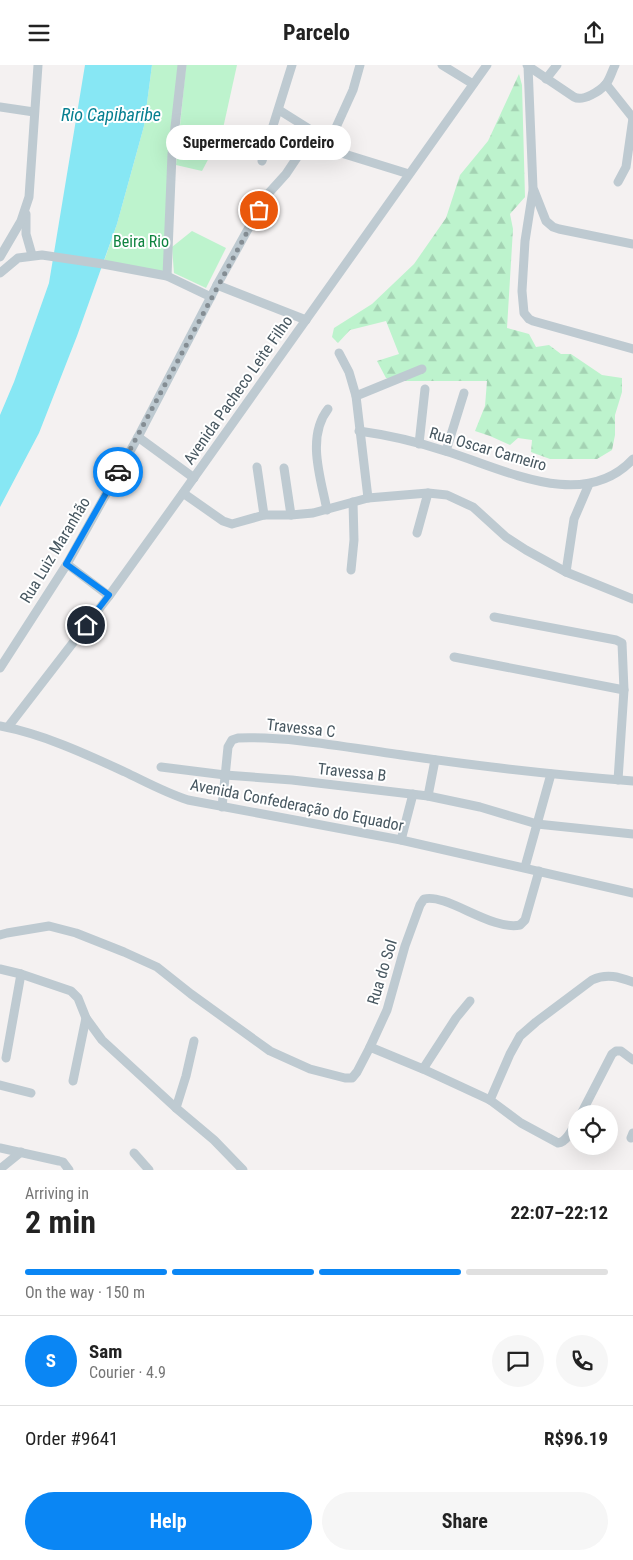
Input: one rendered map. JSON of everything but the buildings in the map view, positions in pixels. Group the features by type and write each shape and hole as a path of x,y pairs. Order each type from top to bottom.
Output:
{"street":[{"path":"0,257 21,221 31,185 38,65"},
{"path":"167,276 172,162 182,65"},
{"path":"262,161 292,65"},
{"path":"328,145 353,90 360,65"},
{"path":"442,65 473,84"},
{"name":"Avenida Pacheco Leite Filho","path":"4,726 109,595 487,65"},
{"path":"528,65 578,99 588,97 606,84 615,65"},
{"path":"528,65 533,187 524,258 523,306 526,316 533,321 633,349"},
{"path":"546,79 557,65"},
{"path":"606,84 633,118 629,168 618,182"},
{"path":"0,107 34,112"},
{"path":"279,110 314,133 338,152 409,174"},
{"name":"Rua Luiz Maranhão","path":"0,669 66,564 138,437 217,285 267,195 286,175 314,133"},
{"path":"533,187 543,215 546,221 553,227 592,237 633,244"},
{"path":"26,207 26,234 37,255"},
{"path":"0,273 18,258 37,255 103,264 167,276 211,297"},
{"path":"217,285 306,320"},
{"path":"339,353 349,372 356,396 368,498"},
{"path":"356,396 422,369"},
{"path":"419,444 425,389"},
{"path":"446,451 464,393"},
{"path":"328,409 319,424 316,450 328,510"},
{"name":"Rua Oscar Carneiro","path":"359,431 382,434 446,451 525,478 543,482 589,484 617,472 633,459"},
{"path":"138,437 194,478"},
{"path":"257,467 264,515"},
{"path":"284,468 291,515"},
{"path":"566,572 574,519 589,484"},
{"path":"183,493 229,524 241,523 264,515 291,515 328,510 368,498 428,493 447,495 473,507 506,537 526,550 566,572 633,599"},
{"path":"417,533 428,493"},
{"path":"351,570 354,539 353,502"},
{"path":"66,564 109,595"},
{"path":"494,617 611,639 622,643 624,690 618,780"},
{"path":"454,657 624,690"},
{"name":"Avenida Confederação do Equador","path":"4,726 40,737 80,753 174,795 222,807 401,840 633,893"},
{"name":"Travessa C","path":"222,807 228,747 232,741 238,738 284,740 551,774 633,781"},
{"path":"428,796 435,760"},
{"name":"Travessa B","path":"161,767 428,796 480,807 537,824 633,834"},
{"path":"525,867 551,774"},
{"path":"401,840 413,794"},
{"name":"Rua do Sol","path":"0,935 35,927 49,926 76,933 144,960 165,972 191,994 264,1046 310,1069 352,1078 370,1047 387,1010 405,946 424,899 431,898 492,921 507,925 520,925 525,920 539,871"},
{"path":"0,969 21,974 70,991 78,998 93,1030 114,1052 214,1140 244,1170"},
{"path":"6,1058 21,974"},
{"path":"490,1100 512,1048 520,1036 536,1022 592,979 602,976 614,976 633,982"},
{"path":"423,1069 456,1018 470,1001"},
{"path":"74,1081 86,1018"},
{"path":"176,1108 194,1041"},
{"path":"370,1047 490,1100 521,1123 558,1143 561,1143 568,1136"},
{"path":"586,1105 612,1054 616,1051 623,1051 633,1060"},
{"path":"0,1085 32,1093"},
{"path":"0,1148 63,1162 69,1170"},
{"path":"0,1169 21,1152"},
{"path":"134,1153 149,1170"}],"green space":[{"name":"Beira Rio","path":"152,65 183,65 167,276 103,264 117,224 144,126"},
{"path":"186,65 237,65 222,133 202,171 176,165"},
{"path":"519,74 522,85 525,197 510,214 513,229 507,328 529,334 536,347 549,345 561,354 571,354 602,375 622,378 622,392 615,415 615,435 612,450 597,459 550,459 531,452 532,440 518,438 510,445 475,431 485,406 487,381 403,381 386,378 377,361 399,354 386,321 350,330 338,343 332,337 334,328 372,304 414,264 446,218 460,175 488,141"},
{"path":"192,231 226,248 206,288 174,273 172,247"}],"water":[{"name":"Rio Capibaribe","path":"85,65 152,65 144,126 117,224 77,336 39,433 0,507 0,415 14,382 49,283"}],"way so far":[{"path":"118,472 259,210"}],"place":[{"name":"Supermercado Cordeiro","path":"259,210"}],"route":[{"path":"86,625 109,595 66,564 118,472"}]}
